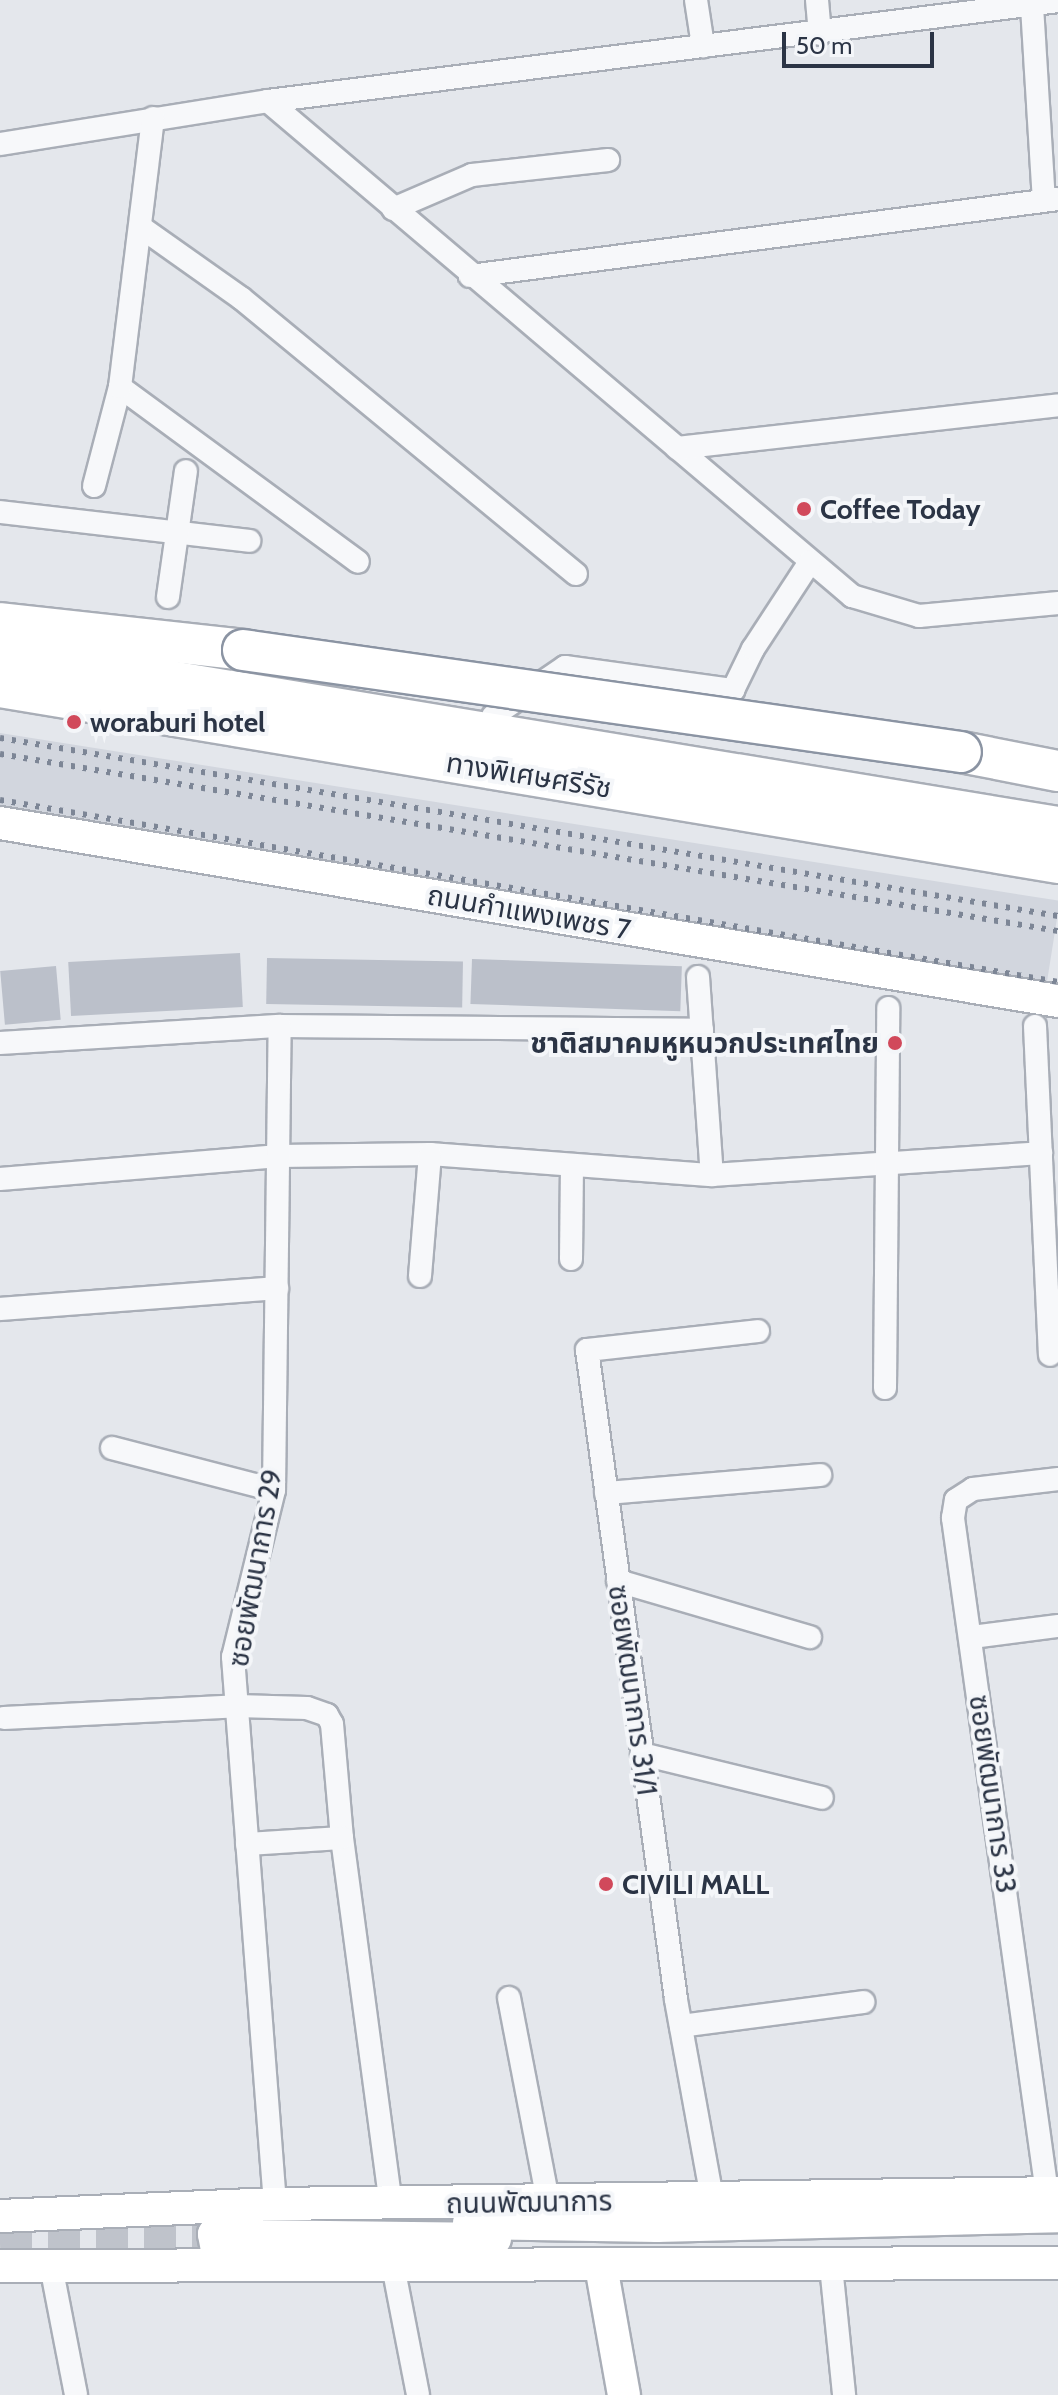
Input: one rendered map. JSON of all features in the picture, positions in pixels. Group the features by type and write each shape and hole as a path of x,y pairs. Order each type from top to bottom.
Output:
{"highway":[{"path":"0,623 243,650 961,752 1058,771"},
{"name":"ทางพิเศษศรีรัช","path":"0,653 1058,827"},
{"name":"ทางพิเศษศรีรัช","path":"0,687 1058,863"}],"main road":[{"name":"ถนนกำแพงเพชร 7","path":"0,823 1058,1001"},
{"name":"ถนนพัฒนาการ","path":"0,2266 51,2266 251,2227 391,2204 712,2198 1054,2200"},
{"name":"ถนนพัฒนาการ","path":"251,2227 657,2226 1054,2200"},
{"name":"ถนนพัฒนาการ","path":"0,2216 657,2243 1058,2236"},
{"name":"ถนนพัฒนาการ","path":"251,2227 393,2266 1058,2263"},
{"path":"601,2266 624,2395"}],"street":[{"path":"696,0 703,46"},
{"path":"817,0 820,34"},
{"path":"0,144 268,101 820,34 971,7 1032,6 1058,1"},
{"path":"470,276 1051,200 1032,6"},
{"path":"268,101 470,276 852,596 919,616 1058,603"},
{"path":"94,486 120,387 142,228 153,118"},
{"path":"393,209 437,185 472,175 608,160"},
{"path":"142,228 241,298 576,574"},
{"path":"120,387 358,562"},
{"path":"677,448 1058,405"},
{"path":"168,597 186,471"},
{"path":"0,512 249,541"},
{"path":"493,716 565,667 733,690 753,649 810,562"},
{"path":"698,977 712,1175"},
{"path":"885,1388 888,1008"},
{"path":"0,1043 280,1026 702,1030"},
{"name":"ซอยพัฒนาการ 29","path":"251,2227 247,1844 233,1657 274,1490 280,1026"},
{"path":"1035,1026 1050,1355"},
{"path":"0,1179 279,1156 430,1154 712,1175 1041,1153"},
{"path":"420,1276 430,1154"},
{"path":"571,1259 572,1165"},
{"path":"0,1309 277,1288"},
{"name":"ซอยพัฒนาการ 31/1","path":"712,2198 681,2026 587,1350 758,1331"},
{"path":"112,1448 274,1490"},
{"path":"606,1493 820,1475"},
{"name":"ซอยพัฒนาการ 33","path":"1054,2200 953,1518 956,1500 973,1489 1058,1479"},
{"path":"618,1581 810,1637"},
{"path":"972,1637 1058,1626"},
{"path":"4,1718 237,1706 307,1708 327,1715 332,1724 342,1838 391,2204"},
{"path":"642,1754 822,1798"},
{"path":"247,1844 342,1838"},
{"path":"509,1998 548,2201"},
{"path":"681,2026 863,2002"},
{"path":"51,2266 76,2395"},
{"path":"393,2266 418,2395"},
{"path":"831,2266 844,2395"}],"shaded area":[{"path":"0,733 1058,901 1045,993 0,827"}],"building":[{"path":"240,953 243,1007 71,1016 68,962"},
{"path":"267,958 463,961 462,1007 266,1004"},
{"path":"472,959 682,966 680,1011 470,1004"},
{"path":"56,966 61,1020 5,1025 0,971"}],"tunnel":[{"path":"0,2243 242,2236"}],"railway":[{"path":"0,738 1058,916"},
{"path":"0,754 1058,931"},
{"path":"0,800 1058,982"}],"place":[{"name":"Coffee Today","path":"804,509"},
{"name":"woraburi hotel","path":"74,722"},
{"name":"ชาติสมาคมหูหนวกประเทศไทย","path":"895,1043"},
{"name":"CIVILI MALL","path":"606,1884"}]}
